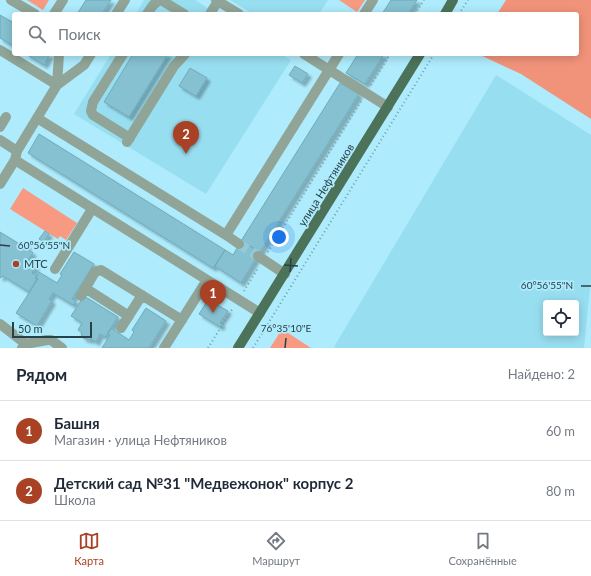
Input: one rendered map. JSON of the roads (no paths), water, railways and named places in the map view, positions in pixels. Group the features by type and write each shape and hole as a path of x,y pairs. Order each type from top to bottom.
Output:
{"main road":[{"path":"445,12 453,0"},
{"name":"улица Нефтяников","path":"238,348 419,56"}],"lane":[{"path":"11,0 31,12"},
{"path":"55,12 62,0"},
{"path":"117,12 125,0"},
{"path":"148,12 157,1 161,0 181,12"},
{"path":"211,12 217,0 236,12"},
{"path":"365,12 372,0"},
{"path":"0,50 57,85"},
{"path":"57,85 59,56"},
{"path":"0,184 57,85 84,65 90,56"},
{"path":"122,56 93,102 91,111 93,115 128,140 174,66 183,56"},
{"path":"307,56 388,107"},
{"path":"226,236 338,56"},
{"path":"0,127 6,117"},
{"path":"37,118 239,244"},
{"path":"0,140 16,156 92,209 260,313"},
{"path":"54,269 92,209"},
{"path":"260,258 285,274"},
{"path":"129,316 83,292 95,272 100,270 182,320"},
{"path":"164,348 207,280"},
{"path":"121,328 142,295"},
{"path":"0,324 24,346 51,340 62,348"}],"tunnel":[{"path":"239,244 258,256"}],"place":[{"name":"Детский сад №31 \"Медвежонок\" корпус 2","path":"186,154"},
{"name":"МТС","path":"16,264"},
{"name":"Башня","path":"213,313"}]}
